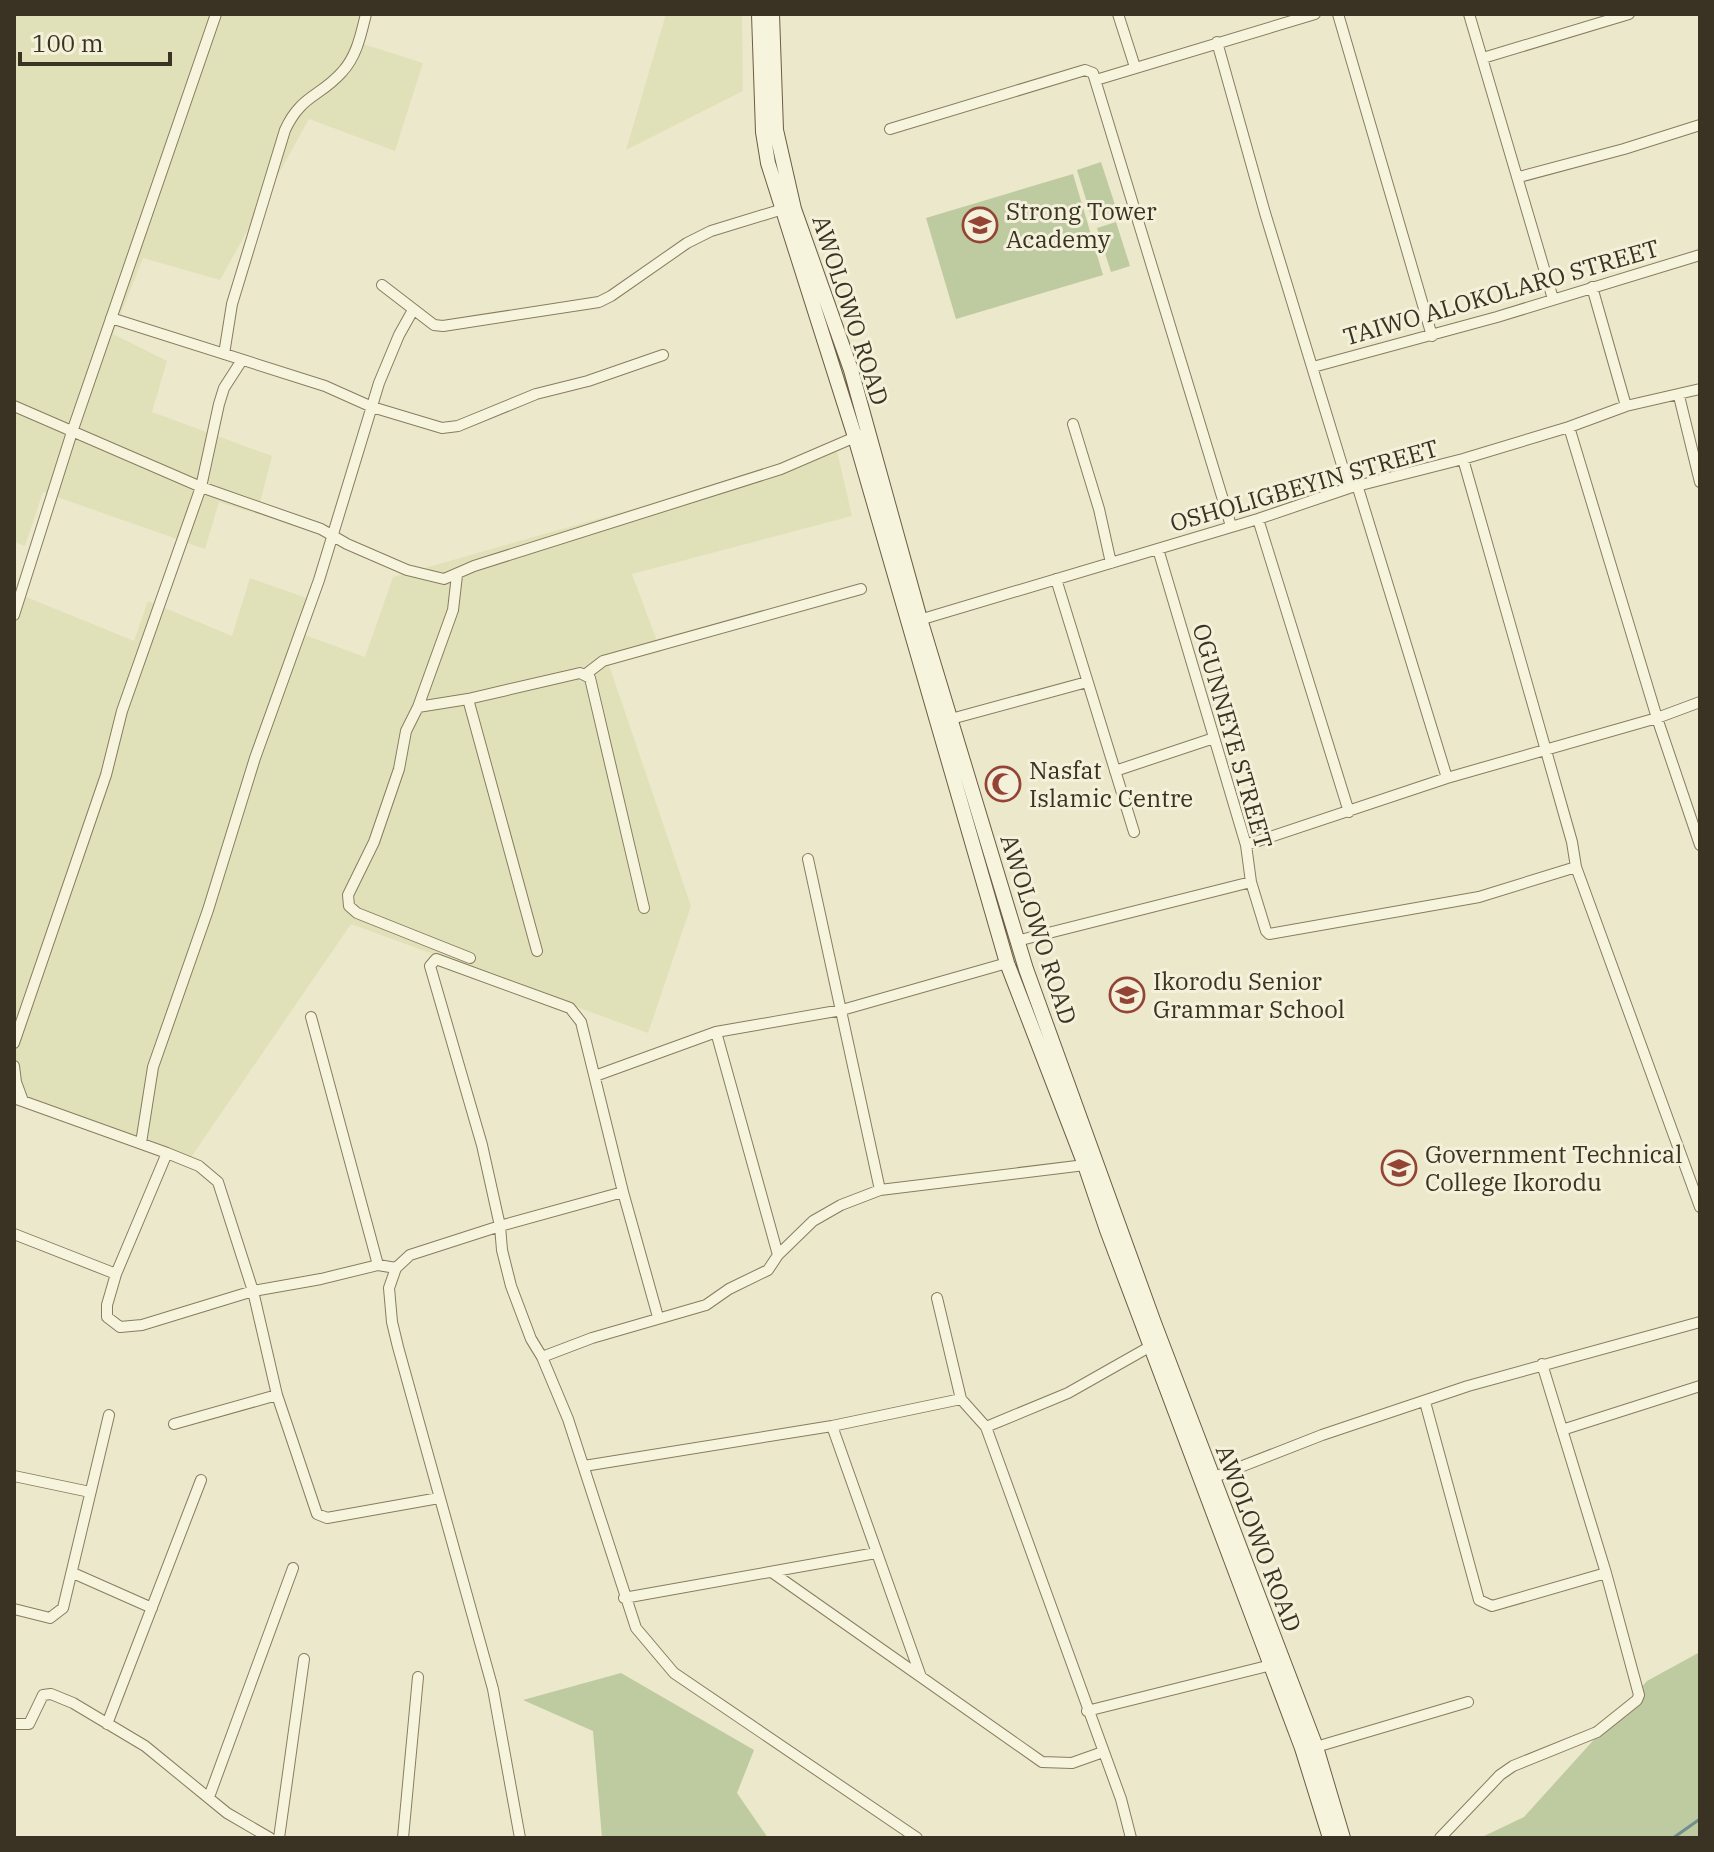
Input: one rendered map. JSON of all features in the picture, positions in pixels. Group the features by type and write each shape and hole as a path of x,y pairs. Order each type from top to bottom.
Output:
{"main road":[{"name":"AWOLOWO ROAD","path":"759,14 763,132 768,163 861,435 1007,963 1085,1165 1105,1204 1316,1747 1343,1838"},
{"name":"AWOLOWO ROAD","path":"772,14 774,98 784,168 794,209 851,370 861,435"},
{"name":"AWOLOWO ROAD","path":"914,621 951,719 1017,941 1151,1346 1302,1748 1330,1838"}],"street":[{"path":"14,615 72,432 216,14"},
{"path":"224,354 232,304 285,130 303,102 343,71 360,38 366,14"},
{"path":"1118,14 1135,67"},
{"path":"1096,80 1315,14"},
{"path":"1338,14 1432,336"},
{"path":"1469,14 1553,299"},
{"path":"1483,58 1629,14"},
{"path":"1217,42 1265,213 1313,367 1447,778"},
{"path":"890,129 1085,70 1093,73 1231,526"},
{"path":"1519,177 1700,125"},
{"path":"382,285 434,325 443,326 599,302 687,243 711,231 783,209"},
{"name":"TAIWO ALOKOLARO STREET","path":"1313,367 1432,336 1700,255"},
{"path":"1592,287 1626,406"},
{"path":"141,1143 153,1067 208,910 255,758 332,535 372,407 399,335 413,310"},
{"path":"111,318 325,386 372,407 442,428 458,426 536,394 588,381 663,355"},
{"path":"14,1043 101,789 122,711 201,487 224,388 242,360"},
{"name":"OSHOLIGBEYIN STREET","path":"914,621 1354,488 1569,427 1626,406 1700,389"},
{"path":"1679,396 1700,482"},
{"path":"14,406 201,487 332,535 387,562 427,577 444,579 474,566 781,469 861,435"},
{"path":"1073,424 1099,509 1111,563"},
{"path":"1569,427 1657,718 1700,845"},
{"path":"1463,459 1572,842 1576,867 1700,1207"},
{"path":"1258,519 1349,812"},
{"name":"OGUNNEYE STREET","path":"1158,549 1246,845 1251,882 1269,934 1479,897 1576,867"},
{"path":"457,575 453,610 418,707 406,731 399,769 374,842 348,895 349,906 357,913 470,958"},
{"path":"1056,579 1134,832"},
{"path":"586,674 603,661 861,589"},
{"path":"418,707 586,674 590,678 644,908"},
{"path":"951,719 1087,682"},
{"path":"468,699 537,951"},
{"path":"1246,845 1447,778 1657,718 1700,702"},
{"path":"1115,771 1214,738"},
{"path":"808,859 880,1190"},
{"path":"1017,941 1251,882"},
{"path":"658,1317 581,1022 570,1008 436,959 430,966 482,1145 511,1286 584,1466 636,1628 674,1673 917,1838"},
{"path":"595,1076 716,1032 842,1010 1007,963"},
{"path":"311,1017 378,1265"},
{"path":"716,1032 778,1255"},
{"path":"14,1066 18,1100 199,1166 218,1182 253,1291 277,1395 314,1509 322,1517 439,1498"},
{"path":"167,1153 116,1274 107,1305 107,1317 120,1327 142,1325 253,1291 378,1265 396,1268"},
{"path":"542,1357 658,1317 706,1305 741,1282 768,1270 778,1255 813,1221 841,1205 880,1190 1085,1165"},
{"path":"520,1838 493,1689 392,1322 389,1288 396,1268 410,1255 623,1192"},
{"path":"14,1234 116,1274"},
{"path":"937,1298 961,1399 986,1427 1121,1799 1131,1838"},
{"path":"1212,1478 1322,1435 1542,1364 1700,1322"},
{"path":"986,1427 1068,1393 1151,1346"},
{"path":"1440,1838 1500,1775 1513,1766 1597,1732 1637,1700 1639,1690 1606,1573 1542,1364"},
{"path":"1562,1430 1700,1386"},
{"path":"174,1424 277,1395"},
{"path":"584,1466 832,1426 961,1399"},
{"path":"1425,1402 1479,1600 1492,1606 1606,1573"},
{"path":"14,1609 50,1618 63,1608 109,1415"},
{"path":"832,1426 922,1679"},
{"path":"14,1476 90,1492"},
{"path":"107,1724 201,1480"},
{"path":"624,1598 876,1553"},
{"path":"209,1797 293,1568"},
{"path":"73,1573 152,1608"},
{"path":"773,1573 1042,1762 1072,1763 1103,1752"},
{"path":"279,1838 304,1659"},
{"path":"1087,1711 1271,1665"},
{"path":"403,1838 418,1677"},
{"path":"14,1724 29,1724 43,1695 51,1694 73,1703 145,1746 227,1813 270,1838"},
{"path":"1316,1747 1468,1702"}],"green space":[{"path":"14,14 364,14 357,42 423,63 395,151 309,119 220,280 143,258 113,334 167,361 152,412 272,456 257,514 219,502 205,549 43,492 25,546 14,542"},
{"path":"666,14 742,14 743,91 626,150"},
{"path":"1101,162 1117,211 1092,219 1077,170"},
{"path":"1073,174 1103,275 956,319 926,218"},
{"path":"1116,222 1130,266 1111,272 1097,228"},
{"path":"837,451 852,516 632,574 661,652 609,665 691,906 648,1033 351,924 185,1166 14,1104 14,592 134,641 148,601 232,636 250,578 315,601 302,634 365,657 393,577"},
{"path":"1700,1652 1700,1838 1480,1838 1524,1817 1647,1681"},
{"path":"621,1673 754,1750 737,1793 768,1838 602,1838 593,1731 523,1700"}],"waterway":[{"path":"1673,1838 1700,1819"}],"place":[{"name":"Strong Tower Academy","path":"980,225"},
{"name":"Nasfat Islamic Centre","path":"1003,784"},
{"name":"Ikorodu Senior Grammar School","path":"1127,995"},
{"name":"Government Technical College Ikorodu","path":"1399,1168"}]}
